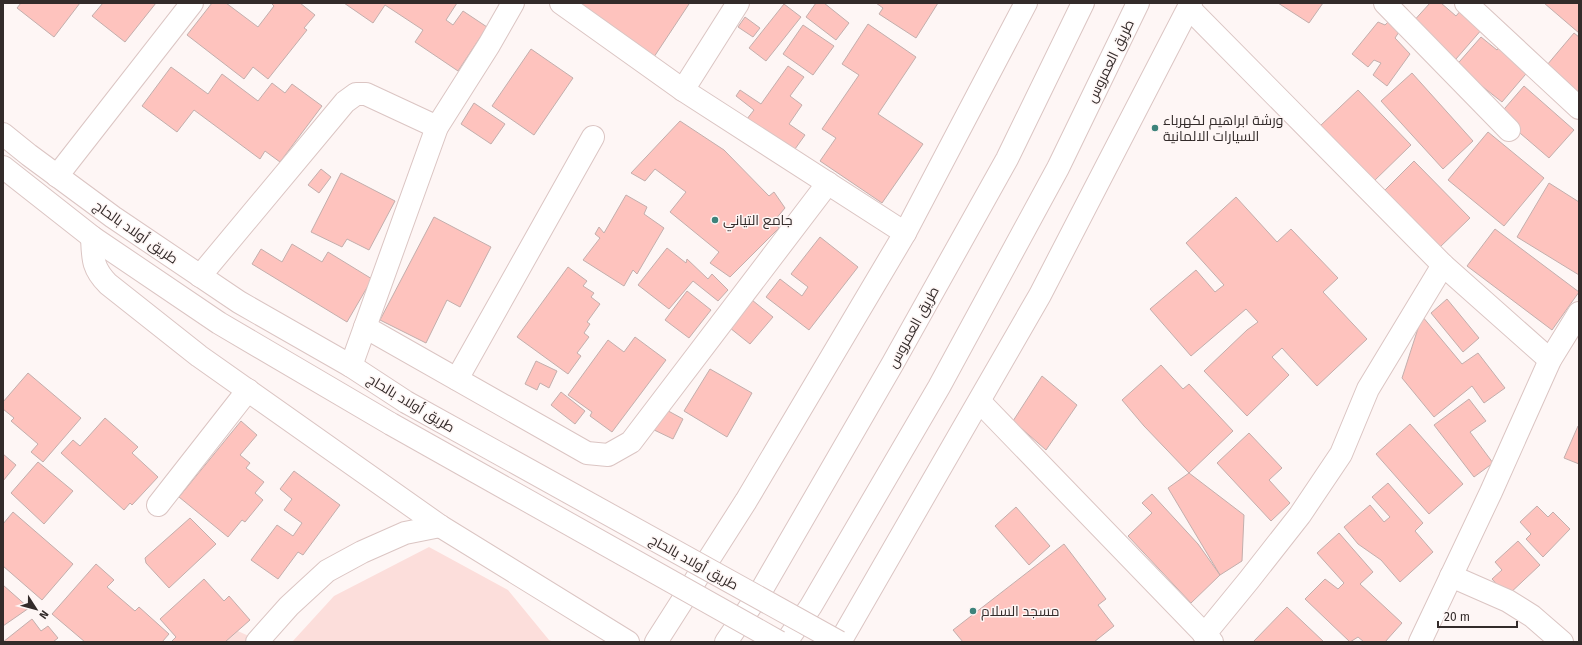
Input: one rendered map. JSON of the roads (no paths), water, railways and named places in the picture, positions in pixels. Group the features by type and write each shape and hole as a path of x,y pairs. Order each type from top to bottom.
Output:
{"street":[{"path":"57,176 192,3"},
{"path":"351,366 437,127 489,45 513,3"},
{"path":"561,3 683,90 905,233"},
{"path":"683,90 738,3"},
{"path":"656,642 746,501 905,233 1026,3"},
{"name":"طريق العمروس","path":"726,642 761,590 897,357 1007,159 1083,3"},
{"name":"طريق العمروس","path":"786,642 811,606 939,387 1058,168 1138,3"},
{"path":"1385,3 1509,130"},
{"path":"1466,3 1579,108"},
{"path":"839,642 980,402 1040,295 1190,6 1444,265 1550,360"},
{"path":"200,276 345,102 356,94 366,94 437,127"},
{"name":"طريق أولاد بالحاج","path":"3,134 113,218 239,302 351,366 406,402 839,642"},
{"path":"457,379 593,137"},
{"name":"طريق أولاد بالحاج","path":"3,166 92,237 219,323 391,424 779,642"},
{"path":"365,327 587,453 608,455 631,442 828,183"},
{"path":"92,237 93,264 99,276 200,356 440,526 628,642"},
{"path":"980,402 1208,638 1249,580 1300,515 1341,454 1368,389 1444,265"},
{"path":"1420,642 1491,492 1550,360 1579,313"},
{"path":"158,504 248,390"},
{"path":"257,642 288,606 327,571 362,552 405,533 440,526"},
{"path":"1451,576 1508,601 1532,616 1562,642"}],"place":[{"name":"ورشة ابراهيم لكهرباء السيارات الالمانية","path":"1155,128"},
{"name":"جامع التياني","path":"715,220"},
{"name":"مسجد السلام","path":"973,611"}]}
